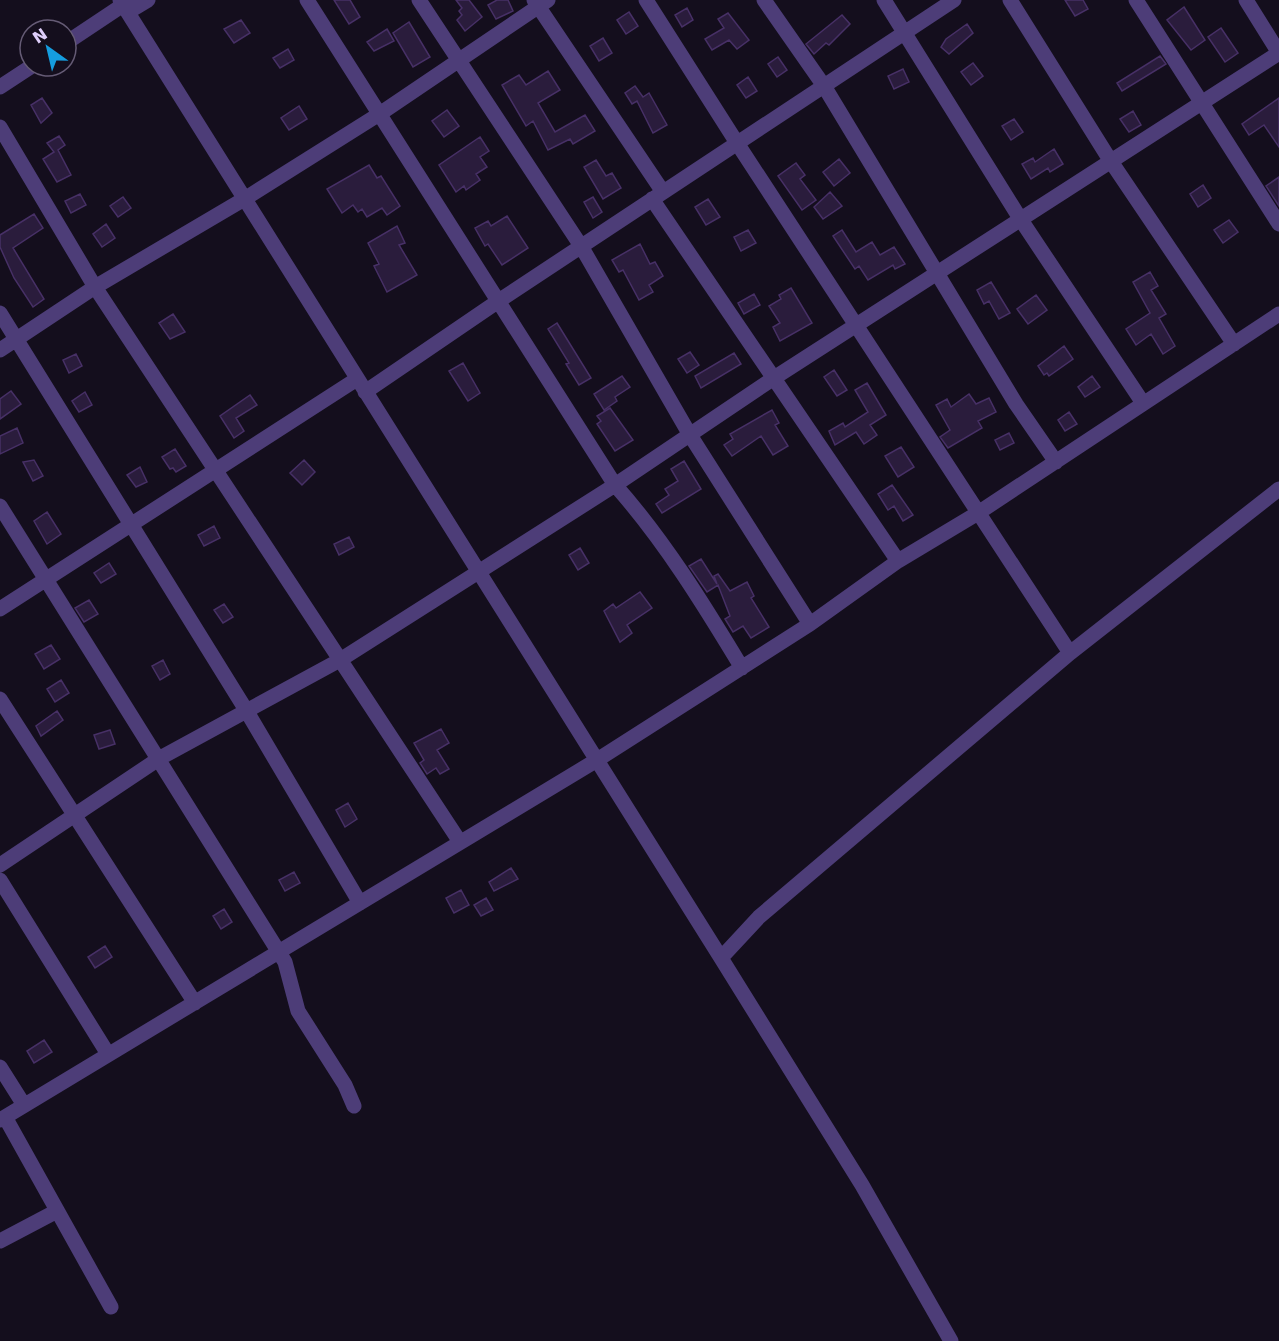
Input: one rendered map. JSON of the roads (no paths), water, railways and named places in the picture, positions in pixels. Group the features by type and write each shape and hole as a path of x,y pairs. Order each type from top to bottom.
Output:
{"street":[{"path":"78,35 124,4 148,0"},
{"path":"307,0 381,113 497,302 615,485 633,505 700,601 742,668"},
{"path":"419,0 581,246 690,435 810,624"},
{"path":"646,0 855,326 1070,653"},
{"path":"764,0 824,86 1016,404 1056,462"},
{"path":"884,0 1021,220 1143,404"},
{"path":"0,609 217,471 497,302 954,0"},
{"path":"1010,0 1110,160 1234,344"},
{"path":"1136,0 1279,224"},
{"path":"0,865 160,758 340,660 615,485 774,378 1279,53 1246,0"},
{"path":"0,350 95,287 246,198 381,113 540,2 658,196 774,378 898,561"},
{"path":"124,4 361,386 480,570 862,1185 951,1341"},
{"path":"0,87 18,75"},
{"path":"0,127 95,287 460,843"},
{"path":"0,313 246,710 360,903"},
{"path":"111,1307 2,1118 597,760 810,624 898,561 978,513 1279,314"},
{"path":"721,958 759,917 1070,653 1279,489"},
{"path":"0,506 160,758 285,962 298,1011 345,1085 354,1106"},
{"path":"0,699 195,1003"},
{"path":"0,880 108,1054"},
{"path":"0,1067 24,1105"},
{"path":"0,1241 57,1211"}]}
